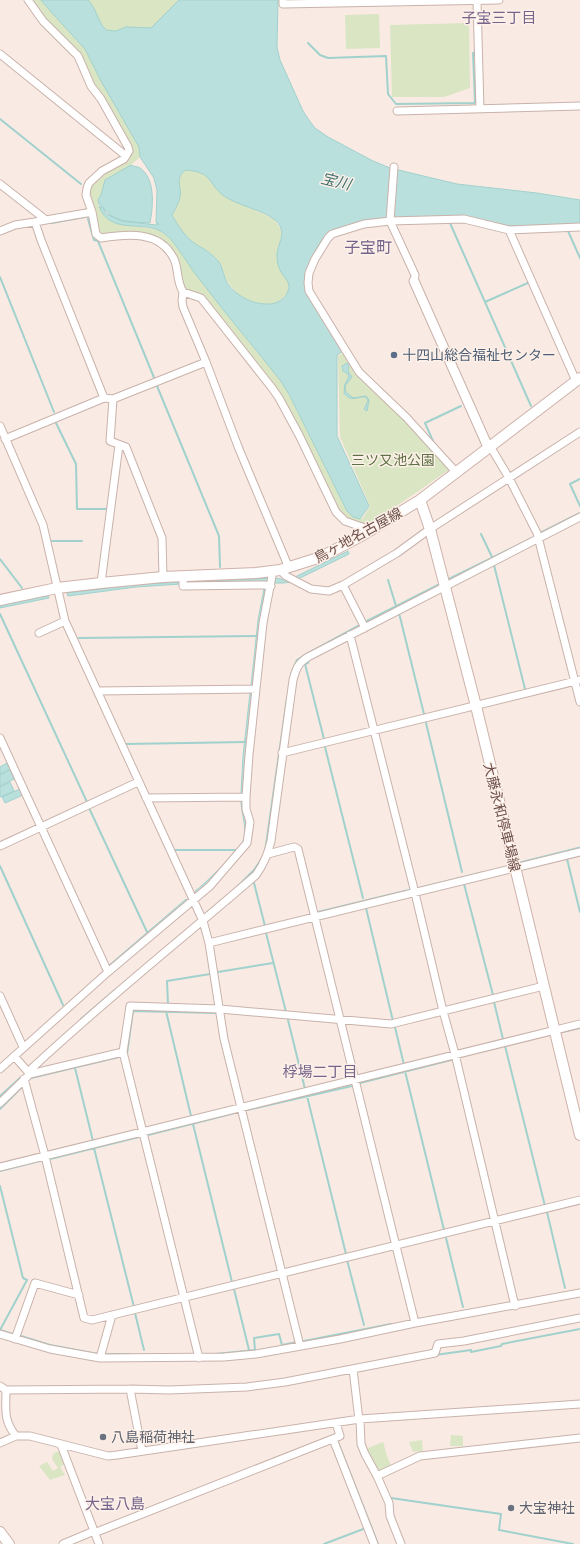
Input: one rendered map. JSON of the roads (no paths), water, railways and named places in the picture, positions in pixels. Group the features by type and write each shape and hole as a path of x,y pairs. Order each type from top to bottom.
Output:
{"main road":[{"name":"鳥ヶ地名古屋線","path":"0,600 57,588 100,583 163,577 183,580 280,572 321,557 420,500 578,379"},
{"name":"大藤永和停車場線","path":"420,500 430,529 476,706 514,868 580,1135"},
{"path":"0,1532 9,1544"}],"street":[{"path":"28,0 44,21 78,56 91,86 101,100 128,147 129,152 124,159 102,171 89,183 86,188 86,195 92,212 96,234 101,238 124,234 153,238 157,240 174,259 179,285 183,292 183,307 206,362 239,449 280,572 311,589 329,591 343,585 397,553 430,529 580,432"},
{"path":"283,0 283,4 499,0"},
{"path":"477,1 480,109"},
{"path":"0,54 126,156"},
{"path":"397,111 580,106"},
{"path":"394,167 390,221 415,275 414,281 489,446 510,478 539,538 577,680 580,702"},
{"path":"0,184 46,220"},
{"path":"0,231 15,225 92,212"},
{"path":"456,472 407,418 359,372 309,291 309,273 315,259 332,234 364,224 390,221 464,219 509,230 580,227"},
{"path":"35,222 104,398"},
{"path":"509,230 578,379"},
{"path":"183,292 201,298 272,388 299,435 336,512 345,521 370,530"},
{"path":"5,438 104,398 113,399 206,362"},
{"path":"113,399 110,441 126,447 162,538 163,577"},
{"path":"0,426 43,525 65,621 192,901 203,921 209,943 224,1039 300,1346"},
{"path":"100,583 118,445"},
{"path":"0,1103 27,1075 105,1002 203,921 262,868 268,854 295,670 298,664 308,657 350,635 580,517"},
{"path":"0,1069 108,972 210,886 248,843 250,822 246,809 246,797 263,623 271,585 280,572"},
{"path":"183,580 183,586 271,585"},
{"path":"343,585 365,628"},
{"path":"39,633 65,621"},
{"path":"350,635 455,1054 515,1306"},
{"path":"282,753 577,680"},
{"path":"98,691 256,689"},
{"path":"0,738 108,972"},
{"path":"0,846 138,782"},
{"path":"146,798 246,797"},
{"path":"268,854 294,847 298,849 415,1324"},
{"path":"209,943 580,852"},
{"path":"199,1358 123,1052 130,1006 220,1009 391,1024 544,986"},
{"path":"0,996 23,1047"},
{"path":"0,1167 580,1024"},
{"path":"27,1075 123,1052"},
{"path":"14,1056 27,1075 84,1318 92,1320 580,1200"},
{"path":"14,1339 35,1283 78,1295"},
{"path":"0,1334 50,1349 100,1358 199,1358 256,1354 580,1293"},
{"path":"100,1358 112,1314"},
{"path":"16,1436 7,1422 3,1388 169,1390 247,1387 285,1382 435,1353 438,1344 464,1341 580,1318"},
{"path":"353,1369 363,1449 389,1503 390,1516 401,1544"},
{"path":"130,1389 142,1451"},
{"path":"0,1443 16,1436 39,1438 61,1445 108,1456 360,1420 580,1404"},
{"path":"63,1544 340,1436 336,1423"},
{"path":"377,1476 420,1456 580,1438"},
{"path":"333,1439 374,1544"},
{"path":"61,1445 98,1544"}],"water":[{"name":"宝川","path":"41,0 88,0 106,30 116,31 126,27 151,28 179,0 278,0 277,47 280,60 303,111 315,128 328,137 373,161 390,168 457,184 537,193 580,200 580,224 513,226 392,218 374,219 324,237 320,242 312,258 305,281 343,351 337,355 337,436 369,506 360,519 353,517 347,511 289,394 280,380 213,297 171,240 157,229 120,224 111,221 104,215 99,206 103,208 106,214 122,221 156,225 159,224 156,223 157,190 154,178 140,157 139,147 101,81 85,49","holes":["186,170 195,171 206,176 224,196 269,216 274,219 281,228 282,237 277,255 278,263 280,270 287,280 289,288 287,294 278,302 272,304 257,303 239,295 229,286 217,260 209,252 193,242 180,228 172,215 180,197 179,179 182,173"]},
{"path":"131,165 140,168 149,179 152,194 150,223 117,219 99,204 98,200 105,180"},
{"path":"347,363 349,366 348,371 352,377 345,386 346,392 353,398 349,398 344,393 345,384 349,377 348,374 343,371 342,366"},
{"path":"366,396 369,400 367,411 364,409 368,401 366,397 353,398"},
{"path":"348,551 349,554 292,582 181,584 136,587 68,596 67,593 142,584 275,578 283,580 295,577"},
{"path":"264,589 254,686 251,686 258,620"},
{"path":"48,596 49,598 0,608 0,606"},
{"path":"250,693 253,693 244,793 241,793 243,756"},
{"path":"7,763 10,769 0,774 0,767"},
{"path":"10,770 14,779 0,786 0,775"},
{"path":"10,782 14,791 0,797 0,787"},
{"path":"20,789 23,795 5,803 2,797"},
{"path":"241,801 243,801 247,821 245,841 231,859 197,894 195,891 221,867 243,841 245,826"},
{"path":"580,847 580,850 520,862"},
{"path":"186,899 187,901 109,968 108,966"}],"waterway":[{"path":"308,43 320,55 328,58 386,56 388,94 396,104 474,103 473,53 475,53"},
{"path":"0,119 81,184"},
{"path":"52,223 90,216"},
{"path":"88,219 94,240 98,241 155,380"},
{"path":"450,223 531,406"},
{"path":"568,231 580,258"},
{"path":"0,277 54,412"},
{"path":"485,302 530,282"},
{"path":"157,386 219,536 220,567"},
{"path":"433,441 425,423 461,406"},
{"path":"56,423 76,464 77,509 108,509"},
{"path":"580,479 570,484 580,506"},
{"path":"540,533 580,513"},
{"path":"481,534 492,557"},
{"path":"449,579 536,536"},
{"path":"52,541 82,541"},
{"path":"0,559 22,588"},
{"path":"494,565 525,689"},
{"path":"388,580 396,606"},
{"path":"365,622 438,585"},
{"path":"399,613 424,714"},
{"path":"0,614 87,802"},
{"path":"291,674 297,660 360,625"},
{"path":"79,638 256,636"},
{"path":"309,660 308,663 305,664 324,739"},
{"path":"265,852 287,698"},
{"path":"426,723 462,872"},
{"path":"126,744 246,742"},
{"path":"325,747 363,898"},
{"path":"89,808 147,932"},
{"path":"175,850 237,850"},
{"path":"235,889 254,870 262,858"},
{"path":"567,859 580,912"},
{"path":"0,866 63,1005"},
{"path":"419,888 484,872"},
{"path":"254,883 265,926"},
{"path":"464,884 493,995"},
{"path":"318,912 409,890"},
{"path":"366,908 393,1021"},
{"path":"302,917 310,915"},
{"path":"266,933 286,1012"},
{"path":"218,972 273,963"},
{"path":"168,1004 167,981 210,974"},
{"path":"81,1019 116,989"},
{"path":"494,1002 503,1039"},
{"path":"127,1054 133,1011 217,1013"},
{"path":"166,1011 191,1116"},
{"path":"288,1020 305,1089"},
{"path":"395,1027 404,1065"},
{"path":"562,1032 580,1028"},
{"path":"505,1046 545,1206"},
{"path":"31,1078 119,1057"},
{"path":"360,1083 451,1060"},
{"path":"75,1068 93,1141"},
{"path":"405,1071 444,1230"},
{"path":"0,1096 21,1077"},
{"path":"247,1110 352,1086"},
{"path":"0,1109 21,1088"},
{"path":"307,1096 346,1254"},
{"path":"148,1135 239,1112"},
{"path":"193,1124 232,1282"},
{"path":"50,1159 139,1137"},
{"path":"94,1148 134,1307"},
{"path":"0,1171 40,1161"},
{"path":"0,1186 23,1278 27,1280 0,1330 13,1334"},
{"path":"547,1212 565,1288"},
{"path":"446,1238 463,1307"},
{"path":"347,1260 364,1325"},
{"path":"234,1289 249,1350"},
{"path":"135,1313 144,1350"},
{"path":"304,1341 391,1324"},
{"path":"435,1355 471,1350 471,1352 501,1346 502,1344 580,1329"},
{"path":"215,1354 255,1350 254,1338 279,1334 282,1345 297,1342"},
{"path":"21,1336 50,1345 98,1354"},
{"path":"105,1354 130,1354"},
{"path":"360,1371 368,1369"},
{"path":"338,1442 378,1544"},
{"path":"391,1498 501,1514 499,1530 573,1544"},
{"path":"324,1544 366,1528"}],"place":[{"name":"十四山総合福祉センター","path":"394,355"},
{"name":"八島稲荷神社","path":"103,1437"},
{"name":"大宝神社","path":"511,1508"}],"district":[{"name":"子宝三丁目","path":"499,17"},
{"name":"子宝町","path":"368,247"},
{"name":"桴場二丁目","path":"320,1071"},
{"name":"大宝八島","path":"115,1503"}],"park label":[{"name":"三ツ又池公園","path":"393,460"}]}
